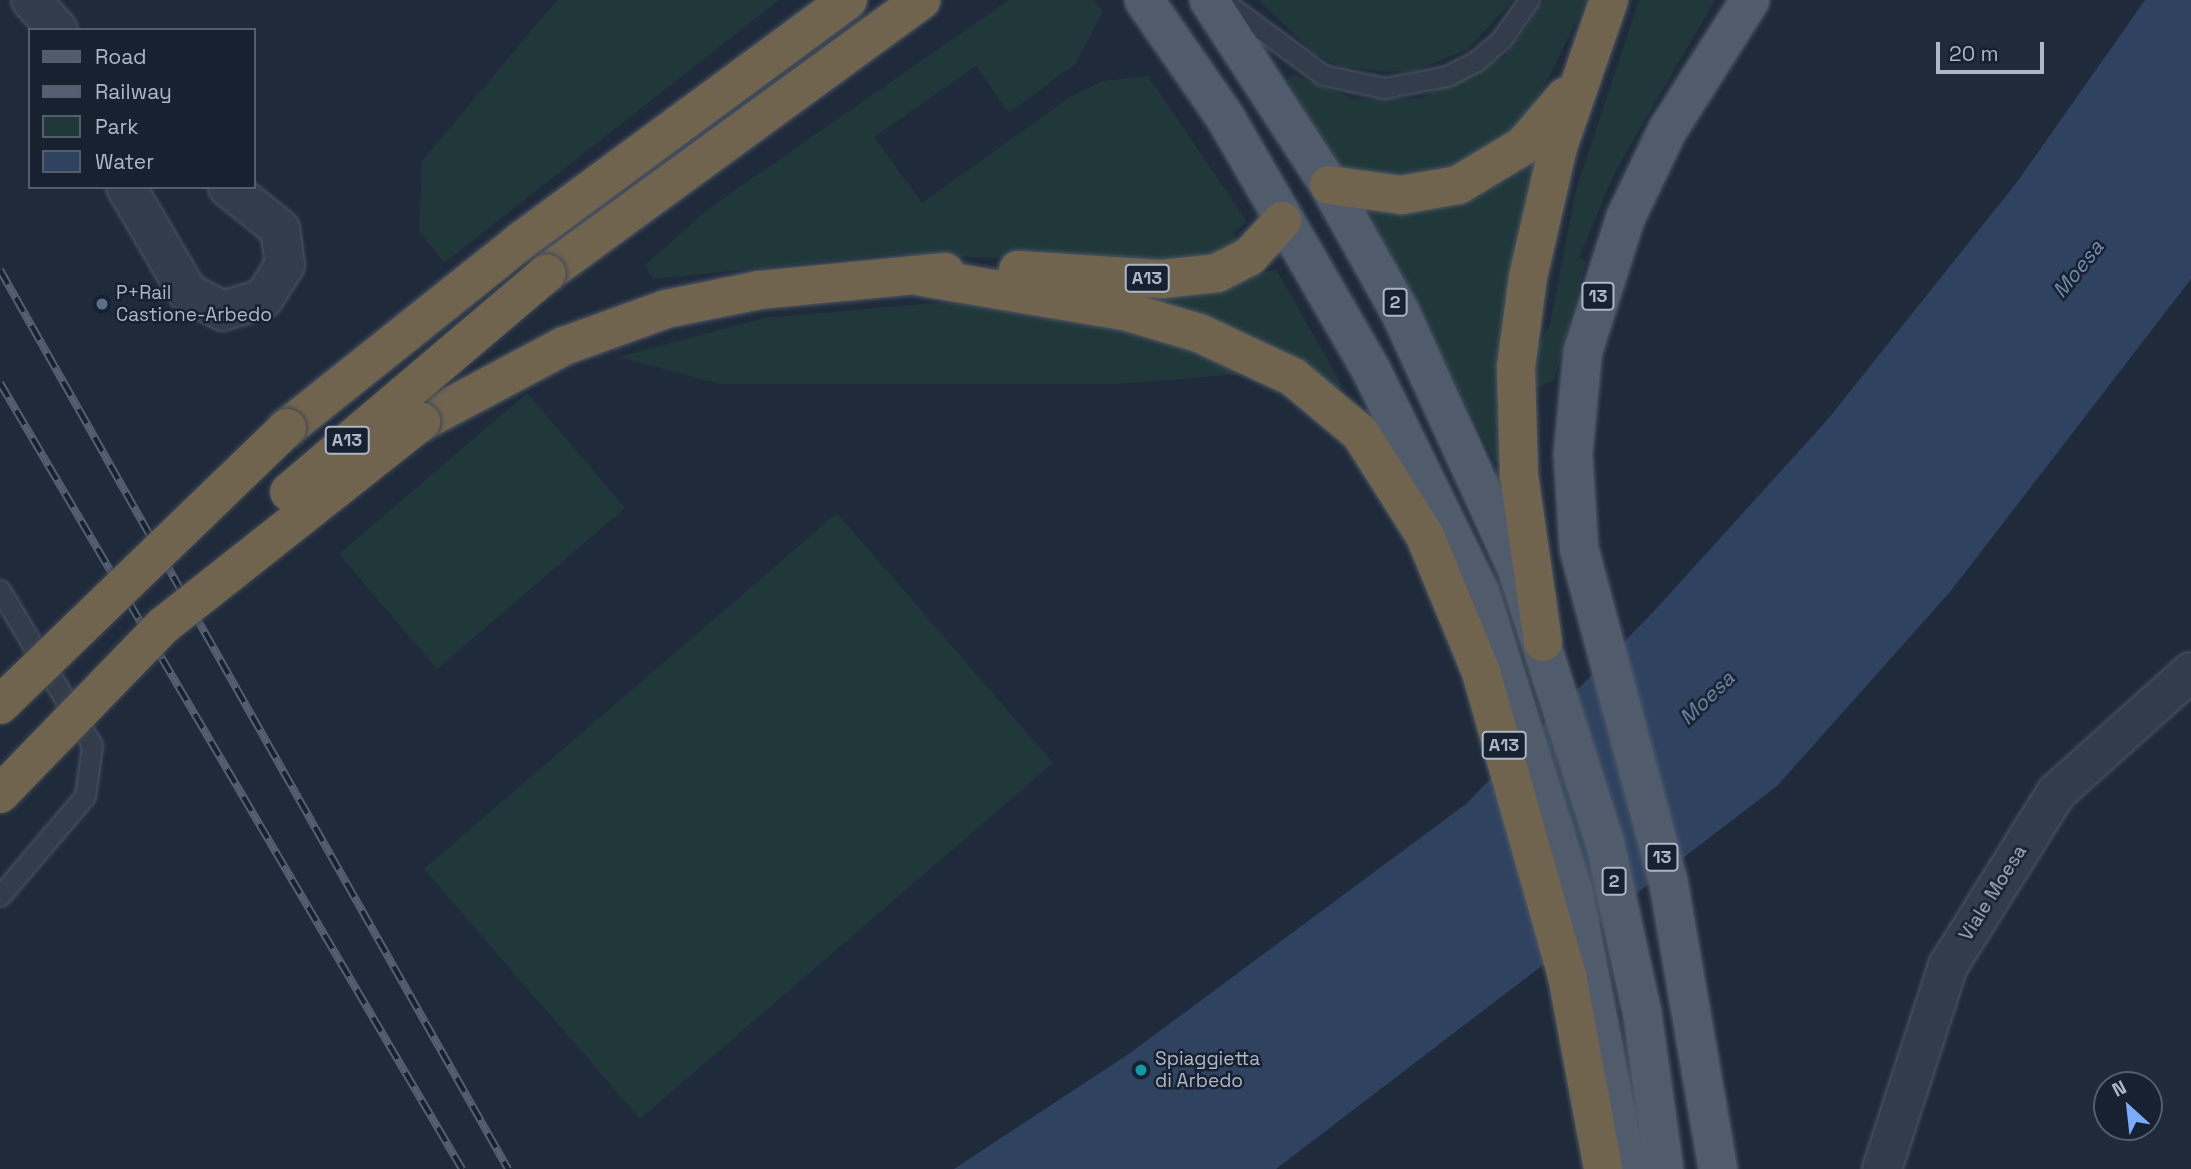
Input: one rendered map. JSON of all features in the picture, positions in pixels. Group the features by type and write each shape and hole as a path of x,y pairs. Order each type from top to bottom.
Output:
{"highway":[{"name":"A13","path":"0,705 288,428 521,241 848,0"},
{"name":"A13","path":"0,794 164,625 204,572 305,477 547,273 921,0"},
{"path":"1543,642 1522,511 1516,388 1534,253 1586,62 1609,0"},
{"path":"1313,179 1401,195 1436,191 1484,173 1548,123 1586,62"},
{"name":"A13","path":"164,625 421,422 497,378 595,333 759,290 922,277 972,267 1188,278 1242,261 1283,221"},
{"name":"A13","path":"922,277 1140,315 1232,345 1293,377 1338,411 1378,457 1415,517 1456,605 1551,909 1614,1164"}],"main road":[{"name":"2","path":"1144,0 1225,117 1407,436 1480,592 1539,768 1591,965 1614,1164"},
{"name":"2","path":"1209,0 1294,128 1313,179 1455,422 1543,642 1623,917 1664,1169"},
{"name":"13","path":"1718,1169 1708,1092 1664,868 1597,625 1573,485 1583,351 1612,254 1646,174 1750,0"},
{"path":"1225,117 1313,179"},
{"name":"A13","path":"1283,221 1313,179"}],"street":[{"path":"24,0 38,28"},
{"path":"31,0 56,28"},
{"path":"127,189 188,293 223,311 264,298 285,265 280,229 265,212 231,189"},
{"name":"Viale Moesa","path":"1882,1169 1955,954 2056,793 2191,672"}],"lane":[{"path":"1221,0 1322,75 1384,88 1447,76 1476,61 1501,40 1530,0"},
{"path":"0,590 92,745 85,796 0,896"}],"green space":[{"path":"557,0 779,0 444,263 419,230 422,161"},
{"path":"1009,0 1094,0 1103,12 1075,64 1009,113 976,66 874,137 922,203 1073,95 1103,81 1148,76 1247,222 1233,233 1240,244 1177,265 896,254 653,279 645,265 711,207"},
{"path":"1258,0 1513,0 1467,50 1413,71 1388,72 1340,66 1314,53"},
{"path":"1545,0 1587,0 1536,102 1515,128 1461,163 1404,176 1343,169 1287,80 1292,74 1354,99 1421,98 1505,57"},
{"path":"1639,0 1715,0 1615,172 1579,257 1586,261 1554,380 1535,389 1535,352 1550,324 1576,190"},
{"path":"1537,158 1503,309 1497,405 1503,460 1495,462 1369,211 1446,207 1509,180"},
{"path":"1276,269 1343,387 1339,391 1253,336 1154,301 1156,294 1201,294"},
{"path":"934,303 998,304 1124,328 1246,366 1241,374 1119,384 720,384 619,357 764,318"},
{"path":"527,393 625,508 437,669 339,554"},
{"path":"837,513 1053,763 640,1119 424,869"}],"water":[{"name":"Moesa","path":"2145,0 2191,0 2191,279 1950,592 1777,786 1276,1169 954,1169 1130,1053 1466,804 1656,609 1828,419 2017,182"}],"railway":[{"path":"0,270 508,1169"},
{"path":"0,383 462,1169"}],"place":[{"name":"P+Rail Castione-Arbedo","path":"102,304"},
{"name":"Spiaggietta di Arbedo","path":"1141,1070"}]}
